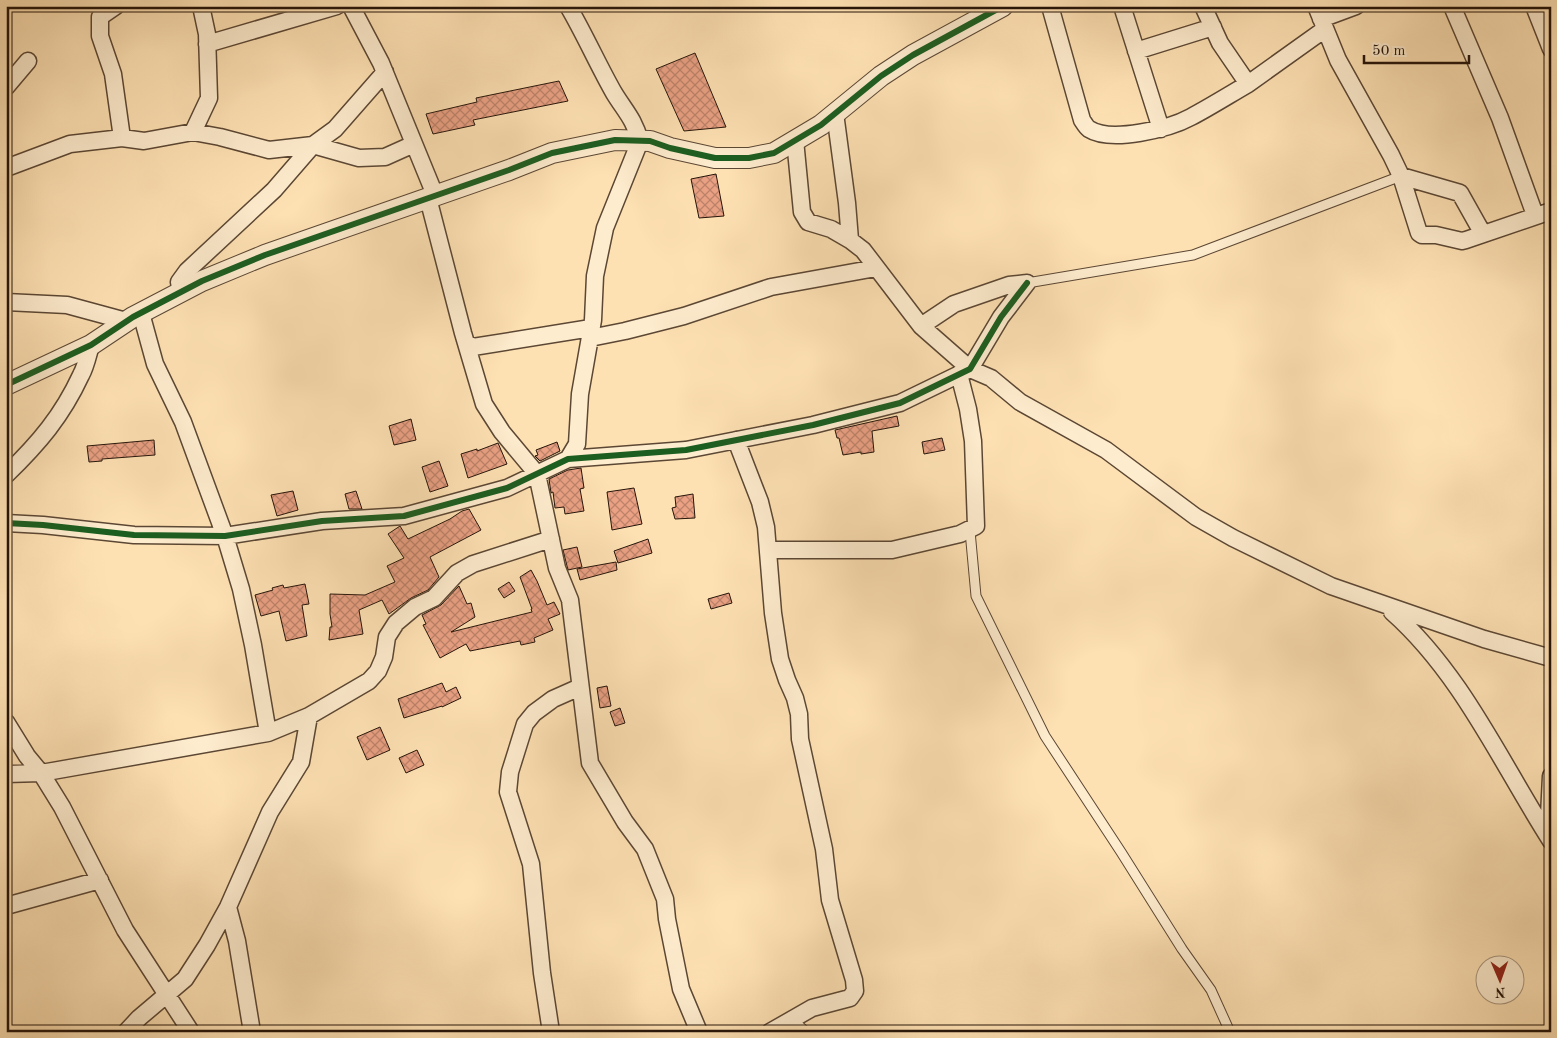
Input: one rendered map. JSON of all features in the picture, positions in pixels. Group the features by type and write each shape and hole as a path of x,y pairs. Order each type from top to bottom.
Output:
{"street":[{"path":"116,6 100,17 100,36 113,74 122,138"},
{"path":"193,132 209,98 207,34 201,6"},
{"path":"207,44 337,6"},
{"path":"351,6 385,72 414,144 431,196 467,344 484,404 502,432 538,474 557,568 570,600 590,763 625,822 645,849 665,899 667,919 682,989 699,1032"},
{"path":"568,6 615,94 627,111 640,141 605,228 595,276 591,333 580,394 577,444 568,459"},
{"path":"6,385 91,345 134,317 202,281 265,255 552,154 615,140 650,141 670,148 715,158 749,158 774,153 821,125 881,76 913,55 1003,6"},
{"path":"1050,6 1082,120 1087,128 1098,133 1124,135 1161,128 1189,118 1248,84 1321,18 1356,6"},
{"path":"1122,6 1161,128"},
{"path":"1203,6 1220,43 1248,84"},
{"path":"1321,18 1338,60 1401,176 1419,233 1462,241 1543,213 1452,6"},
{"path":"1534,6 1551,49"},
{"path":"1136,51 1213,28"},
{"path":"6,87 28,60"},
{"path":"180,292 179,282 187,271 274,190 313,145 335,129 385,72"},
{"path":"835,113 850,240"},
{"path":"6,168 70,144 122,138 144,141 193,132 269,150 313,145 359,158 385,156 414,144"},
{"path":"795,140 802,212 808,222 831,229 863,250 921,326 965,372 991,378 1020,402 1106,450 1196,517 1233,538 1331,586 1484,639 1551,658"},
{"path":"1401,176 1460,193 1483,234"},
{"path":"467,344 474,347 591,333 625,331 684,316 771,287 876,268"},
{"path":"921,326 954,304 1009,285 1027,283"},
{"path":"6,523 43,524 134,535 225,536 322,521 404,516 507,488 568,459 686,450 813,425 900,404 965,372 1001,317 1027,283"},
{"path":"6,302 67,305 134,317"},
{"path":"134,317 184,422 225,536 241,589 268,733"},
{"path":"6,475 29,453 58,418 82,373 91,345"},
{"path":"768,550 892,550 970,531 976,526 973,441 965,372"},
{"path":"736,440 760,502 766,527 773,613 780,659 799,714 800,739 824,849 830,900 854,980 855,991 854,995 850,998 812,1008 770,1032"},
{"path":"6,774 41,773 268,733 310,716 369,681 378,671 384,657 387,638 396,622 415,607 434,598 457,573 473,564 551,539"},
{"path":"1384,605 1414,631 1472,706 1526,802 1549,838"},
{"path":"551,1032 542,974 530,864 508,792 510,772 524,724 534,713 553,699 580,686"},
{"path":"126,1032 139,1018 185,979 207,945 228,907 270,812 301,762 310,716"},
{"path":"6,722 62,807 125,930 192,1032"},
{"path":"1549,838 1551,776"},
{"path":"6,906 100,880"},
{"path":"228,907 252,1032"}],"lane":[{"path":"1027,283 1193,255 1401,176"},
{"path":"970,531 976,596 1045,736 1182,949 1211,990 1230,1032"},
{"path":"792,1019 806,1032"}],"building":[{"path":"695,53 726,127 684,131 656,69"},
{"path":"559,81 568,101 473,120 475,125 433,134 426,114 477,102 476,98"},
{"path":"716,174 724,216 699,218 691,179"},
{"path":"897,416 899,426 872,431 874,452 843,455 835,430"},
{"path":"411,419 416,440 394,445 389,426"},
{"path":"942,438 945,450 924,454 922,442"},
{"path":"154,440 155,455 102,459 102,461 89,462 87,446"},
{"path":"557,442 560,451 540,461 535,456 538,455 536,450"},
{"path":"498,443 507,464 468,478 461,454 477,449 477,451"},
{"path":"439,461 448,486 430,492 422,467"},
{"path":"581,468 584,488 580,489 584,511 565,514 564,507 555,508 549,479 568,470"},
{"path":"634,488 642,524 612,530 607,492"},
{"path":"293,491 298,510 277,516 271,495"},
{"path":"356,491 362,509 349,509 345,494"},
{"path":"693,494 695,518 675,519 672,508 676,507 675,497"},
{"path":"469,509 481,530 430,557 439,577 428,590 411,598 389,614 382,600 359,610 363,634 329,640 330,627 332,627 330,594 365,595 395,582 387,566 404,558 388,534 400,526 408,539"},
{"path":"648,539 652,553 618,563 614,551"},
{"path":"577,547 582,567 568,570 563,550"},
{"path":"616,562 617,570 580,580 577,569"},
{"path":"531,570 547,605 554,602 560,614 548,619 553,630 534,638 535,642 521,645 520,641 470,651 466,644 440,658 423,625 426,624 422,615 441,605 459,586 467,604 471,603 475,617 451,632 532,612 520,577"},
{"path":"509,582 515,591 504,598 498,589"},
{"path":"305,584 309,604 302,605 307,636 286,641 279,611 261,616 255,595 283,585 284,588"},
{"path":"729,593 732,603 711,609 708,599"},
{"path":"442,683 446,692 456,687 461,698 442,707 404,718 398,699"},
{"path":"607,686 611,706 600,708 597,688"},
{"path":"620,708 625,723 615,726 610,712"},
{"path":"380,727 390,750 367,760 357,737"},
{"path":"417,750 424,765 406,773 399,758"}],"cycle path":[{"path":"6,385 91,345 133,317 202,281 265,255 509,170 552,153 615,140 650,141 670,148 715,158 749,158 774,153 821,125 881,76 913,55 1003,6"},
{"path":"6,523 134,535 225,536 322,521 404,516 507,488 568,459 686,450 813,425 900,403 970,369 1001,317 1027,283"}]}
